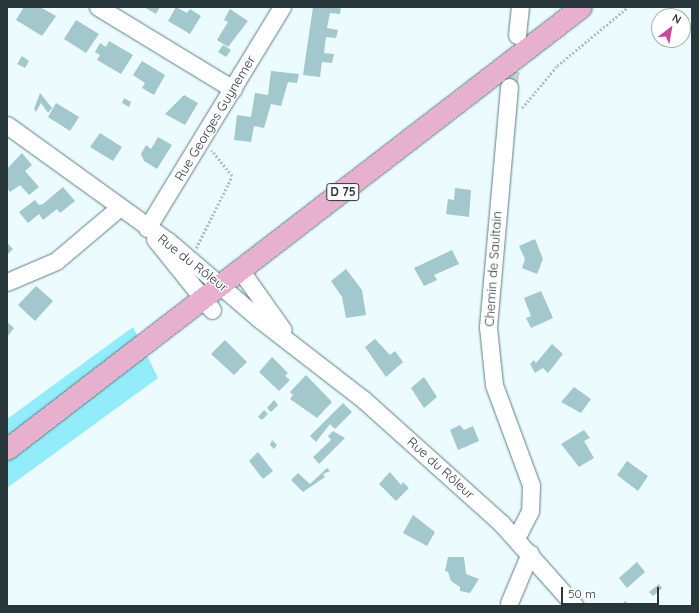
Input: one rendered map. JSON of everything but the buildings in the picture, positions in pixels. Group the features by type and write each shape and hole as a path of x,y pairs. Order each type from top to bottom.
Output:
{"main road":[{"name":"D 75","path":"7,449 245,276 581,7"},
{"name":"D 75","path":"7,461 98,398 207,305"}],"street":[{"path":"98,7 233,88"},
{"name":"Rue Georges Guynemer","path":"147,228 282,7"},
{"path":"517,35 520,7"},
{"name":"Chemin de Saultain","path":"509,87 489,337 497,394 531,485 530,511 516,538"},
{"name":"Rue du Rôleur","path":"7,124 190,259 401,432 516,538 575,606"},
{"path":"7,282 56,261 120,207"},
{"name":"Rue du Rôleur","path":"147,228 207,305"},
{"name":"Rue du Rôleur","path":"245,276 295,344"},
{"path":"509,603 530,553"}],"path":[{"path":"506,124 557,66 628,7"},
{"path":"190,259 232,176 202,140"}],"shaded area":[{"path":"133,327 158,378 7,488 7,419"}],"tunnel":[{"path":"509,87 514,51"}]}
